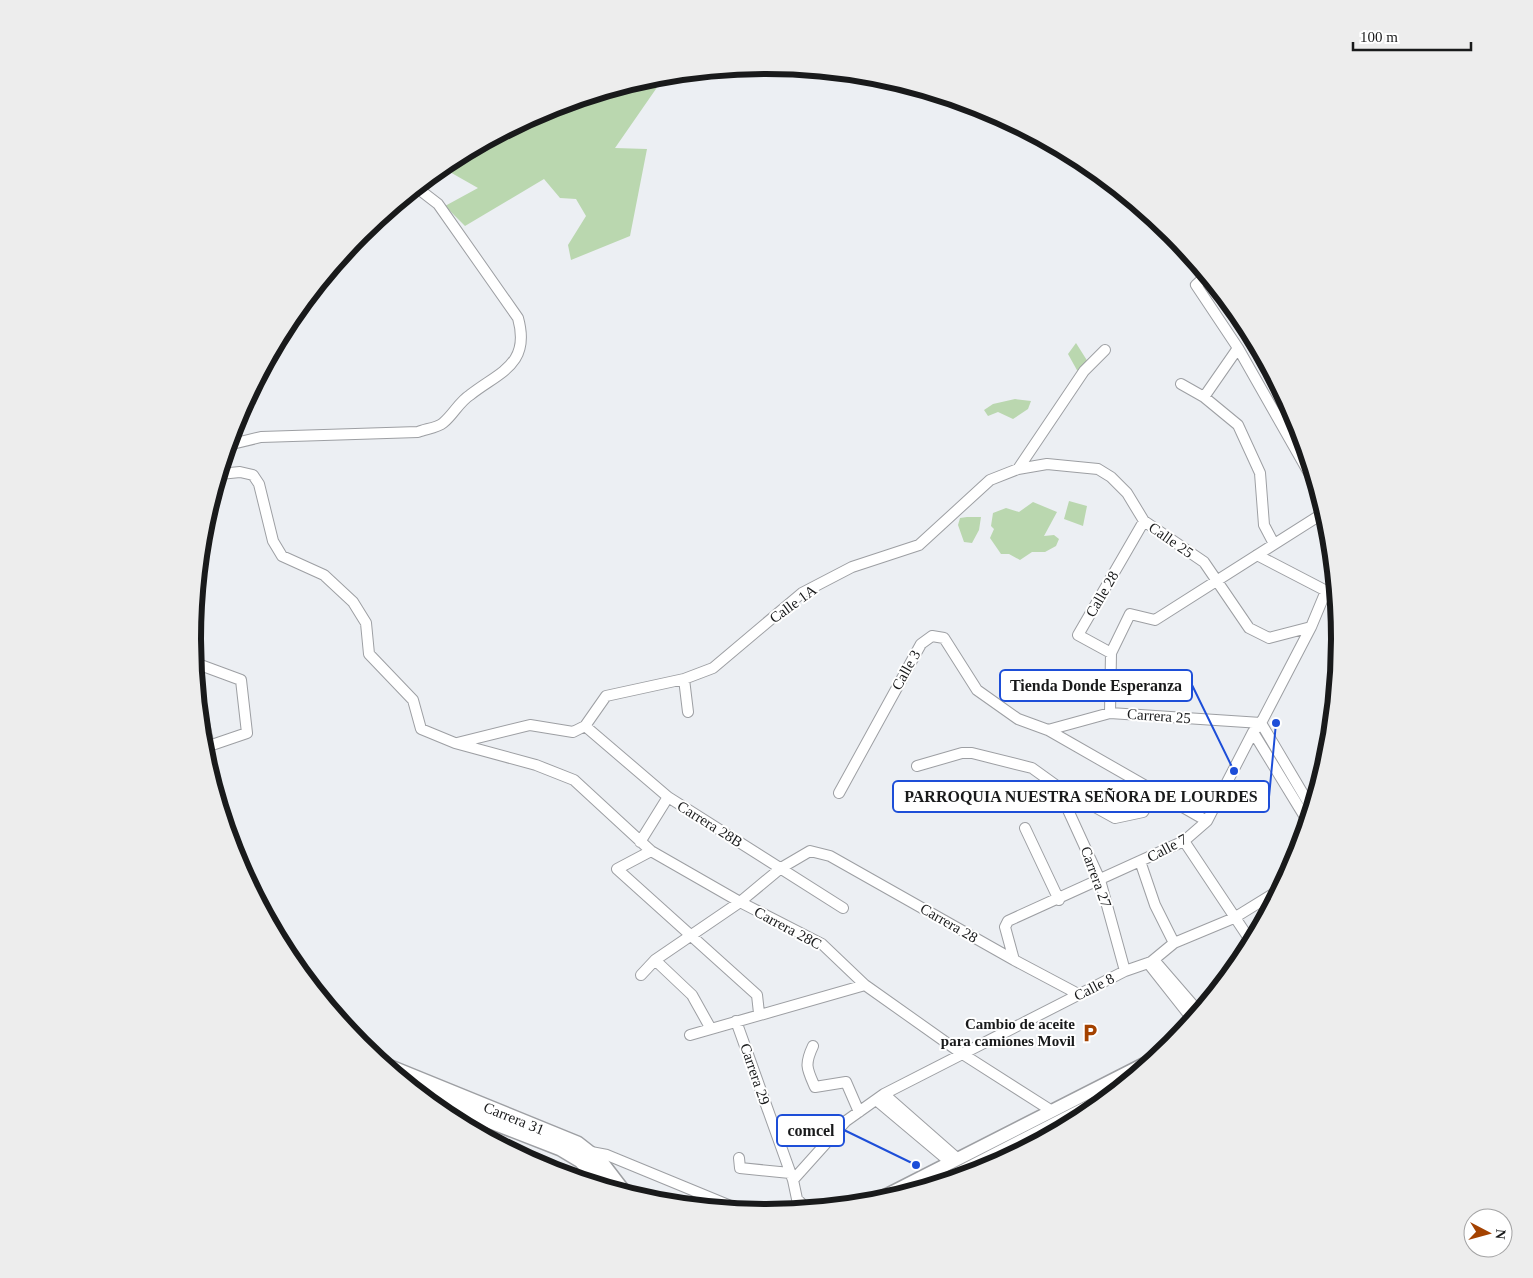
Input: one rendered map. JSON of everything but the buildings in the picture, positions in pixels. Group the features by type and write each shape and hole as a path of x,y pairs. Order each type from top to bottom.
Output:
{"highway":[{"name":"Carrera 31","path":"407,1074 567,1138 589,1152 606,1168 617,1184"},
{"name":"Carrera 31","path":"443,1102 561,1148 581,1160 597,1178"}],"main road":[{"path":"1040,1124 1052,1111 1133,1069"},
{"path":"907,1186 1040,1124 1076,1112"},
{"path":"947,1174 960,1162"}],"street":[{"path":"236,444 261,437 418,432 442,424 468,395 506,371 520,344 522,332 518,318 438,204 422,191"},
{"path":"1202,279 1196,285 1238,348 1304,464"},
{"path":"1204,396 1238,348"},
{"path":"1018,468 1084,371 1105,350"},
{"path":"1181,384 1204,396 1238,425 1260,473 1264,525 1274,544"},
{"name":"Calle 25","path":"1018,468 1047,464 1098,469 1111,477 1127,493 1144,521 1204,562 1249,628 1268,638 1310,627"},
{"name":"Calle 1A","path":"585,726 606,696 684,679 713,668 802,593 852,567 919,545 990,480 1018,468"},
{"path":"226,473 240,472 253,476 259,484 273,541 282,556 324,575 353,602 366,623 369,654 413,700 420,729 455,743 530,726 573,732 585,726"},
{"path":"1110,712 1111,653 1130,614 1155,620 1318,516"},
{"name":"Calle 28","path":"1111,653 1078,635 1144,521"},
{"path":"1257,555 1330,593"},
{"name":"Calle 7","path":"1014,960 1005,927 1008,921 1184,841 1207,822 1253,732 1261,723 1310,627 1326,591"},
{"name":"Calle 3","path":"839,793 921,644 932,636 944,638 977,690 1018,719 1048,730 1207,822"},
{"path":"202,665 241,680 247,733 211,745"},
{"path":"684,679 688,712"},
{"name":"Carrera 25","path":"1048,730 1110,712 1261,723"},
{"path":"1261,723 1307,801"},
{"name":"Carrera 28B","path":"585,726 668,797 844,908"},
{"path":"1253,732 1304,815"},
{"name":"Carrera 28C","path":"455,743 536,765 574,780 651,851 740,902 822,944 865,986 961,1053 1052,1111"},
{"name":"Carrera 27","path":"917,766 962,752 1032,768 1057,786 1115,818 1143,812 1155,793"},
{"name":"Carrera 27","path":"1057,786 1100,880 1125,971"},
{"path":"640,842 668,797"},
{"path":"1025,828 1055,901"},
{"path":"1184,841 1247,936"},
{"path":"651,851 617,869 757,995 759,1013"},
{"name":"Carrera 28","path":"781,868 810,851 830,856 1014,960 1080,994"},
{"path":"1140,861 1155,905 1174,943"},
{"path":"641,975 655,960 690,934 740,902 781,868"},
{"name":"Calle 8","path":"791,1177 846,1121 880,1097 961,1053 1125,971 1151,962 1174,943 1234,918 1270,896"},
{"path":"655,960 692,995 711,1029"},
{"path":"1151,962 1195,1008"},
{"path":"1151,962 1189,1014"},
{"path":"690,1035 759,1013 865,986"},
{"name":"Carrera 29","path":"736,1021 797,1199 801,1203"},
{"path":"813,1046 806,1060 815,1087 846,1082 859,1112"},
{"path":"880,1097 960,1162"},
{"path":"589,1152 607,1155 721,1202"},
{"path":"739,1158 740,1168 791,1177"}],"green space":[{"path":"657,85 615,148 647,149 630,236 571,260 568,245 586,216 576,199 560,198 544,179 465,226 445,206 478,188 449,171 484,149 550,117 620,93"},
{"path":"1076,343 1088,362 1078,372 1068,354"},
{"path":"1015,399 1031,401 1028,409 1013,419 998,412 988,416 984,410 993,404"},
{"path":"1069,501 1087,506 1083,526 1064,519"},
{"path":"1033,502 1057,512 1044,536 1054,535 1059,539 1056,546 1045,552 1032,552 1020,560 1009,554 1001,554 990,538 994,529 991,526 993,513 1006,508 1019,512"},
{"path":"981,517 979,530 972,543 964,542 958,525 960,518"}],"place":[{"name":"PARROQUIA NUESTRA SEÑORA DE LOURDES","path":"1276,723"},
{"name":"Tienda Donde Esperanza","path":"1234,771"},
{"name":"Cambio de aceite para camiones Movil","path":"1090,1033"},
{"name":"comcel","path":"916,1165"}]}
